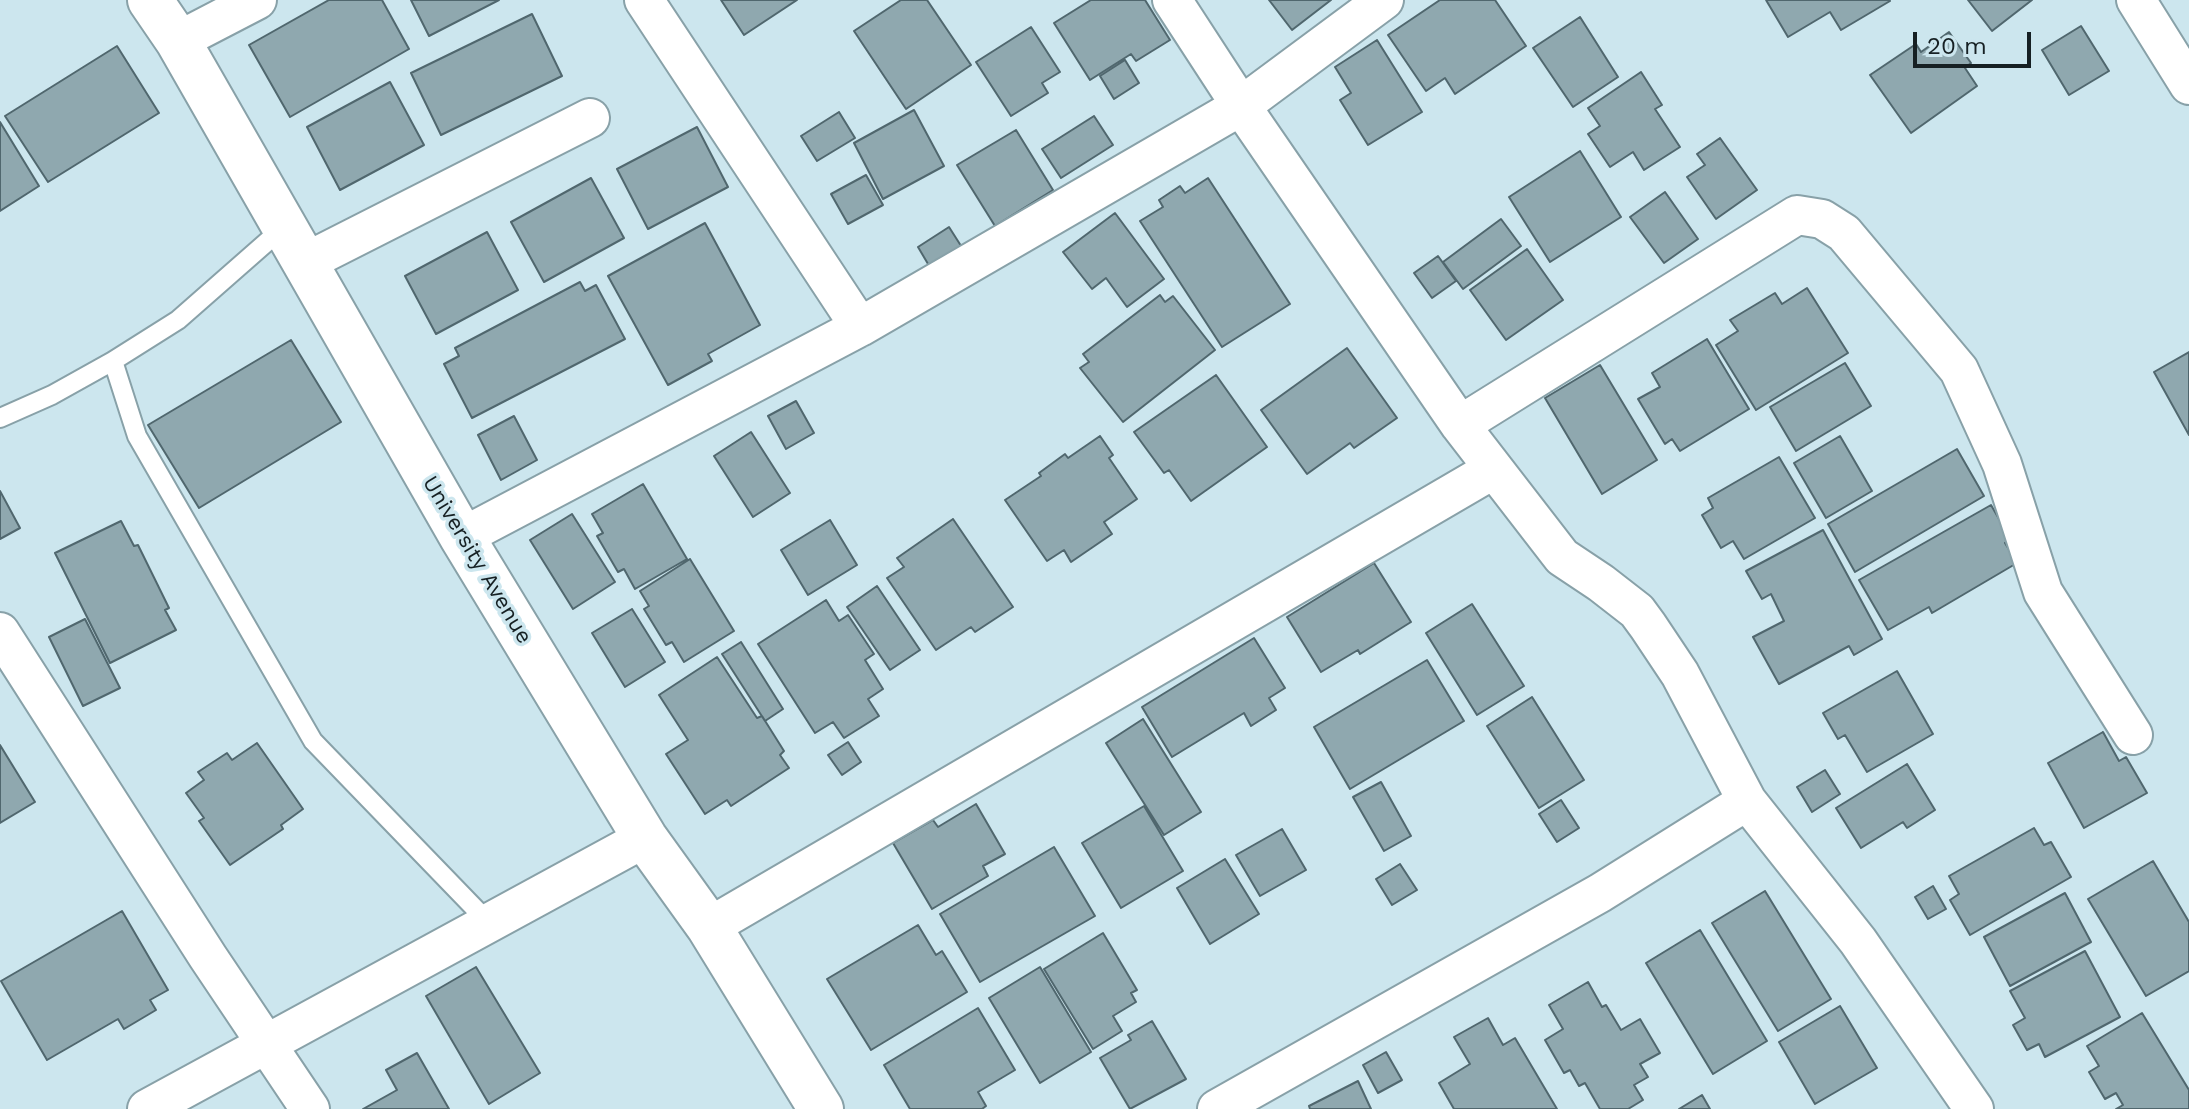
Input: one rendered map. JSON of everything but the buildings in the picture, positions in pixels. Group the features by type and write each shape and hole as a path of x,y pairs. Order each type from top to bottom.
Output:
{"street":[{"name":"University Avenue","path":"150,0 178,41 296,244 462,537 645,838 709,927 821,1109"},
{"path":"178,41 257,0"},
{"path":"644,0 860,327"},
{"path":"1172,0 1460,425 1562,557 1637,611 1680,674 1747,801 1858,941 1974,1109"},
{"path":"462,537 860,327 1241,106 1384,0"},
{"path":"2136,0 2189,85"},
{"path":"296,244 590,118"},
{"path":"1460,425 1797,215 1822,219 1844,233 1959,370 2002,464 2043,592 2133,735"},
{"path":"709,927 1494,469"},
{"path":"0,632 310,1109"},
{"path":"1217,1109 1600,893 1747,801"},
{"path":"147,1109 645,838"}],"lane":[{"path":"0,418 52,395 113,361 296,244"},
{"path":"113,361 137,436 313,741 489,923"}]}
